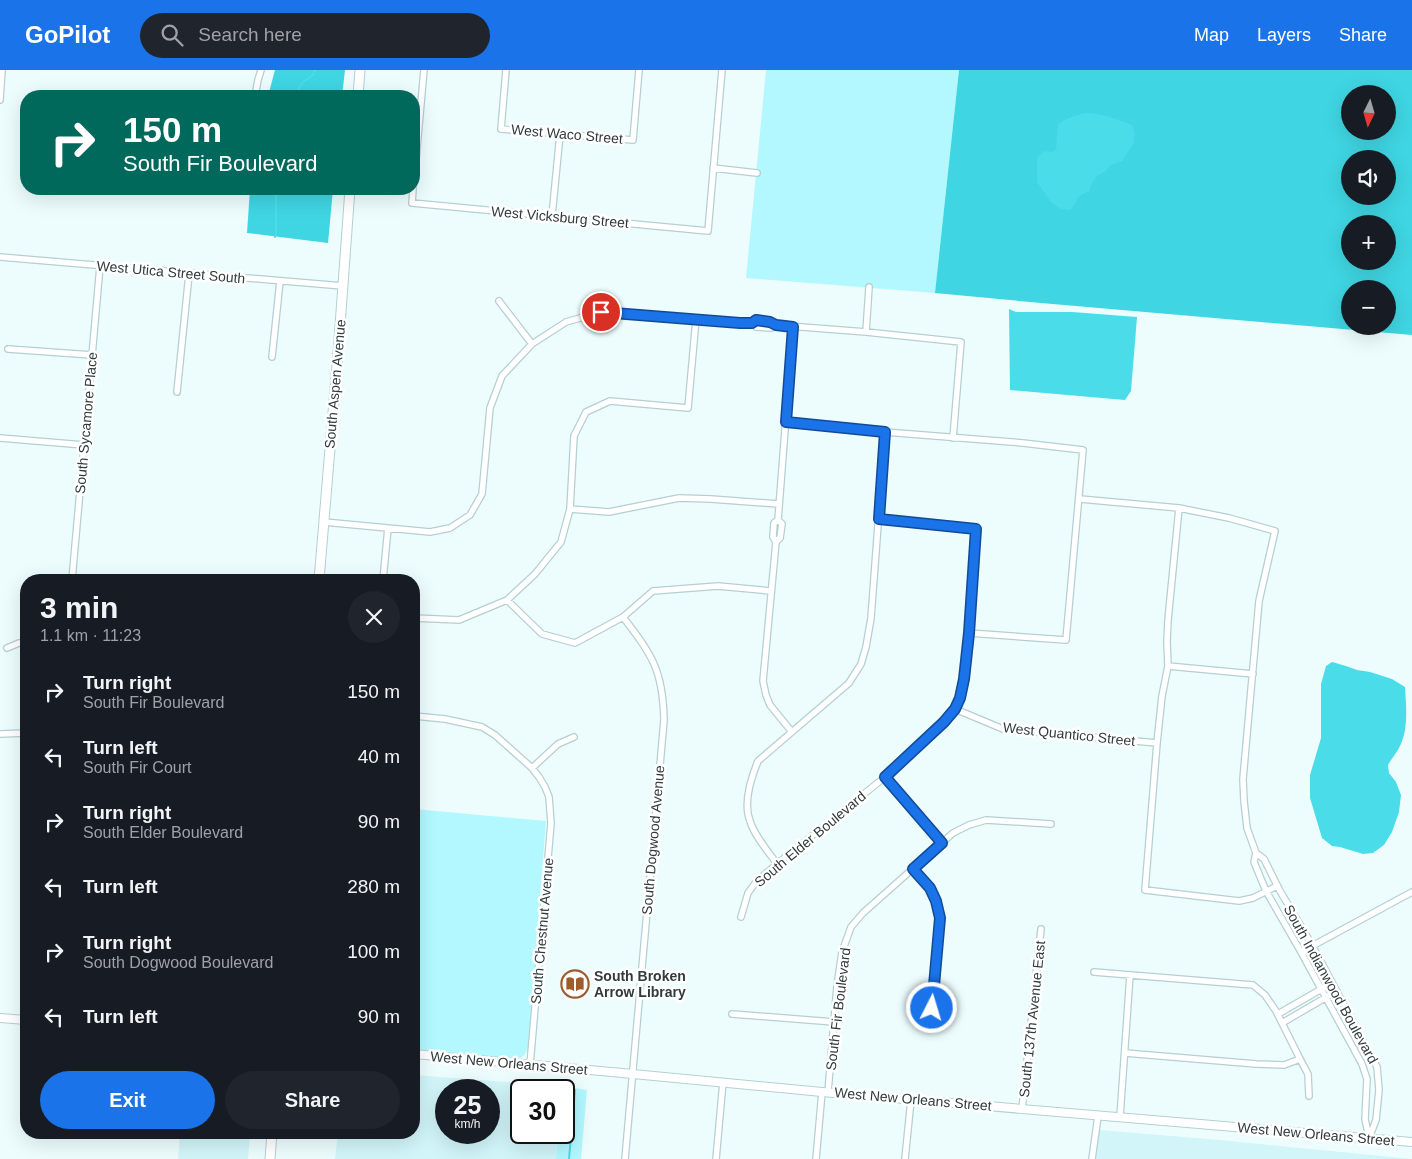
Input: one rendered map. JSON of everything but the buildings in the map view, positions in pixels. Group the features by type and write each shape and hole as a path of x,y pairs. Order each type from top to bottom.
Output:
{"main road":[{"path":"358,90 360,70"},
{"name":"South Aspen Avenue","path":"320,574 350,195"},
{"path":"270,1159 271,1139"}],"street":[{"path":"0,99 2,70"},
{"path":"256,90 262,70"},
{"path":"420,107 424,70"},
{"name":"West Waco Street","path":"506,70 501,129 633,140 639,70"},
{"path":"722,70 714,168 756,172"},
{"path":"552,216 560,134"},
{"name":"West Vicksburg Street","path":"413,195 412,203 708,231 714,168"},
{"name":"West Utica Street South","path":"0,257 343,286"},
{"name":"South Sycamore Place","path":"73,574 100,266"},
{"path":"177,392 189,274"},
{"path":"272,357 280,282"},
{"path":"866,332 869,288"},
{"path":"499,302 532,344"},
{"path":"324,522 430,532 450,528 470,515 482,494 490,408 502,376 532,344 566,322 601,312 752,323 756,327 771,328 776,325 866,332 960,342 953,438"},
{"path":"420,618 459,620 507,600 535,574 561,542 570,509 574,436 586,412 610,401 688,408 696,320"},
{"path":"792,732 770,705 764,681 776,542 773,537 774,523 778,520 793,327"},
{"path":"8,349 92,355"},
{"path":"786,422 1084,450 1066,640 969,633"},
{"path":"777,864 749,821 748,802 751,778 758,761 849,683 861,664 871,618 885,432"},
{"path":"0,438 84,445"},
{"path":"570,509 609,512 679,498 778,504"},
{"path":"1080,499 1179,508 1168,620 1168,666 1162,696 1157,743 1145,890 1239,901 1253,898 1277,886"},
{"name":"South Indianwood Boulevard","path":"1179,508 1229,518 1275,531 1259,601 1243,779 1248,828 1256,853 1254,862 1266,891 1362,1064 1367,1079 1365,1119 1369,1138"},
{"name":"South Elder Boulevard","path":"741,917 748,893 756,882 885,777 934,733 955,709 960,698 969,633 976,529 879,519"},
{"path":"384,574 388,528"},
{"path":"507,600 542,634 575,643 622,617 653,591 718,586 771,591"},
{"name":"South Dogwood Avenue","path":"622,617 652,659 658,674 664,720 633,1074"},
{"path":"7,648 20,643"},
{"path":"1168,666 1253,674"},
{"name":"West Quantico Street","path":"955,709 1004,729 1157,743"},
{"path":"420,717 445,719 483,728 495,735 532,768 558,744 574,737"},
{"path":"0,734 20,733"},
{"name":"South Chestnut Avenue","path":"530,1065 551,823 545,787 532,768"},
{"path":"885,777 942,843"},
{"name":"South Fir Boulevard","path":"816,1159 842,952 851,927 942,843 961,829 986,820 1051,824"},
{"name":"South Indianwood Boulevard","path":"1256,853 1264,859 1377,1067 1376,1120 1369,1138"},
{"path":"913,869 930,888 936,901 940,918 931,1026"},
{"path":"1301,952 1412,892"},
{"name":"South 137th Avenue East","path":"1022,1109 1041,930"},
{"path":"1094,972 1253,985 1265,995 1278,1014 1308,1074 1309,1096"},
{"path":"1120,1118 1130,975"},
{"path":"1278,1014 1332,983"},
{"path":"1282,1023 1337,992"},
{"path":"1298,1002 1303,1010"},
{"path":"732,1014 834,1022"},
{"path":"0,1018 20,1020"},
{"path":"1125,1053 1275,1065 1284,1065 1300,1058"},
{"name":"West New Orleans Street","path":"420,1055 911,1100 1412,1142"},
{"path":"625,1159 633,1074"},
{"path":"1367,1079 1378,1080"},
{"path":"716,1159 723,1082"},
{"path":"905,1159 911,1100"},
{"path":"1092,1159 1098,1116"}],"shaded area":[{"path":"275,70 345,70 343,90 270,90"},
{"path":"766,70 959,70 935,293 746,278"},
{"path":"959,70 1412,70 1412,335 1396,334 1396,280 1341,280 1341,329 935,293"},
{"path":"1085,113 1103,115 1132,125 1135,133 1134,143 1122,161 1111,165 1105,172 1098,175 1089,191 1078,197 1070,210 1061,209 1051,202 1037,182 1037,158 1044,151 1051,152 1056,150 1058,124 1071,117"},
{"path":"250,195 332,195 328,243 247,233"},
{"path":"1009,309 1016,312 1072,312 1137,317 1131,391 1125,400 1010,390"},
{"path":"1332,662 1392,679 1405,687 1406,718 1404,734 1399,748 1388,765 1389,773 1396,782 1401,795 1399,812 1392,832 1384,845 1373,853 1363,854 1332,846 1322,838 1310,798 1310,775 1321,738 1321,684 1326,666"},
{"path":"420,810 546,821 528,1047 524,1055 517,1059 420,1050"},
{"path":"420,1075 468,1079 435,1079 435,1144 500,1144 500,1081 510,1082 510,1144 557,1144 556,1159 335,1159 337,1139 420,1139"},
{"path":"575,1088 587,1090 581,1159 556,1159 557,1144 575,1144"},
{"path":"1099,1130 1220,1140 1412,1159 1096,1159"},
{"path":"180,1139 250,1139 248,1159 178,1159"}],"waterway":[{"path":"298,90 303,82 313,75 315,70"},
{"path":"275,237 276,195"},
{"path":"569,1159 570,1144"}],"place":[{"name":"South Broken Arrow Library","path":"575,984"}],"route":[{"path":"601,312 740,323 752,323 756,320 793,327 786,422 885,432 879,519 976,529 969,633 960,698 955,709 934,733 885,777 942,843 913,869 930,888 936,901 940,918 932,1008"}]}
